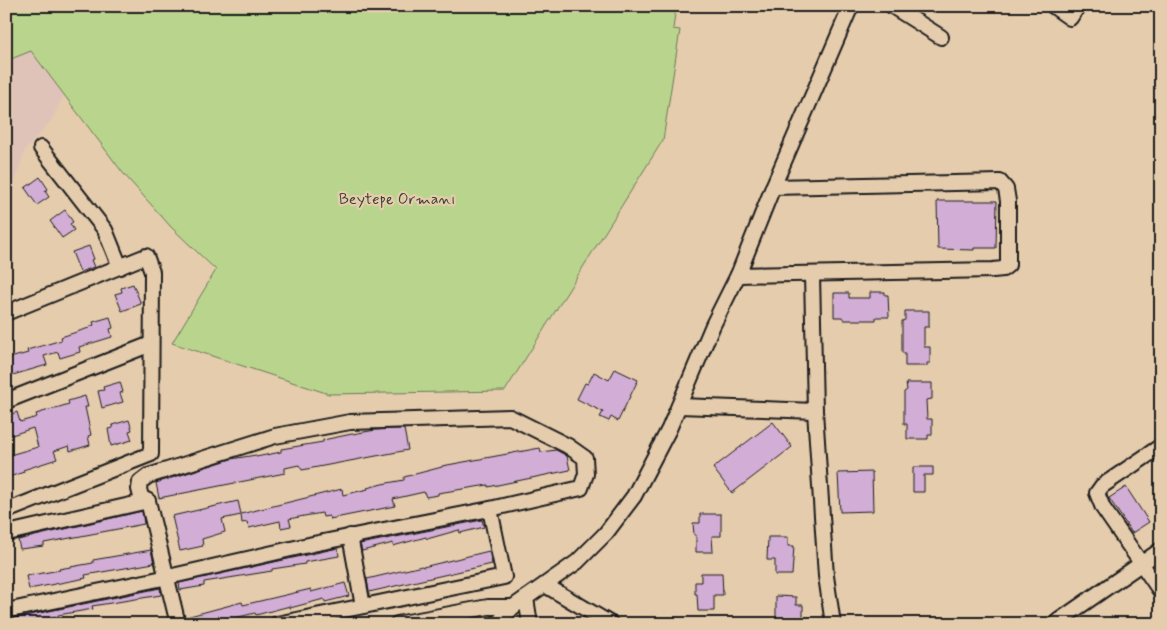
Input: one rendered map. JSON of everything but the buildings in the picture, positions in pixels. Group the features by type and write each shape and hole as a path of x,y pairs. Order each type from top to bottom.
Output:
{"street":[{"path":"497,624 513,607 577,562 612,526 634,496 669,429 713,325 738,275 772,187 851,6"},
{"path":"892,6 940,38"},
{"path":"1053,6 1070,18 1078,6"},
{"path":"41,148 105,230 120,267"},
{"path":"738,275 812,275 1002,269 1008,265 1008,201 1006,189 1000,182 772,187"},
{"path":"6,313 146,256 152,272 151,454 6,510"},
{"path":"812,275 815,411 826,576 833,624"},
{"path":"6,401 151,344"},
{"path":"679,406 815,411"},
{"path":"6,610 168,577 350,536 490,509 581,488 586,474 585,458 568,446 510,417 350,422 275,436 148,476 140,482 139,489 142,497 148,501 168,577 178,624"},
{"path":"1161,446 1102,486 1097,493 1103,508 1161,592"},
{"path":"12,532 148,501"},
{"path":"277,624 504,577 490,509"},
{"path":"350,536 363,606"},
{"path":"1054,624 1161,550"},
{"path":"544,585 611,624"},
{"path":"526,598 530,624"},
{"path":"396,624 488,606 513,607"}],"shaded area":[{"path":"31,50 64,95 51,121 25,150 6,209 6,61"}],"green space":[{"name":"Beytepe Ormanı","path":"6,6 676,6 673,29 680,30 663,140 505,391 329,394 172,343 216,270 171,227 123,173 31,51 6,61"}]}
